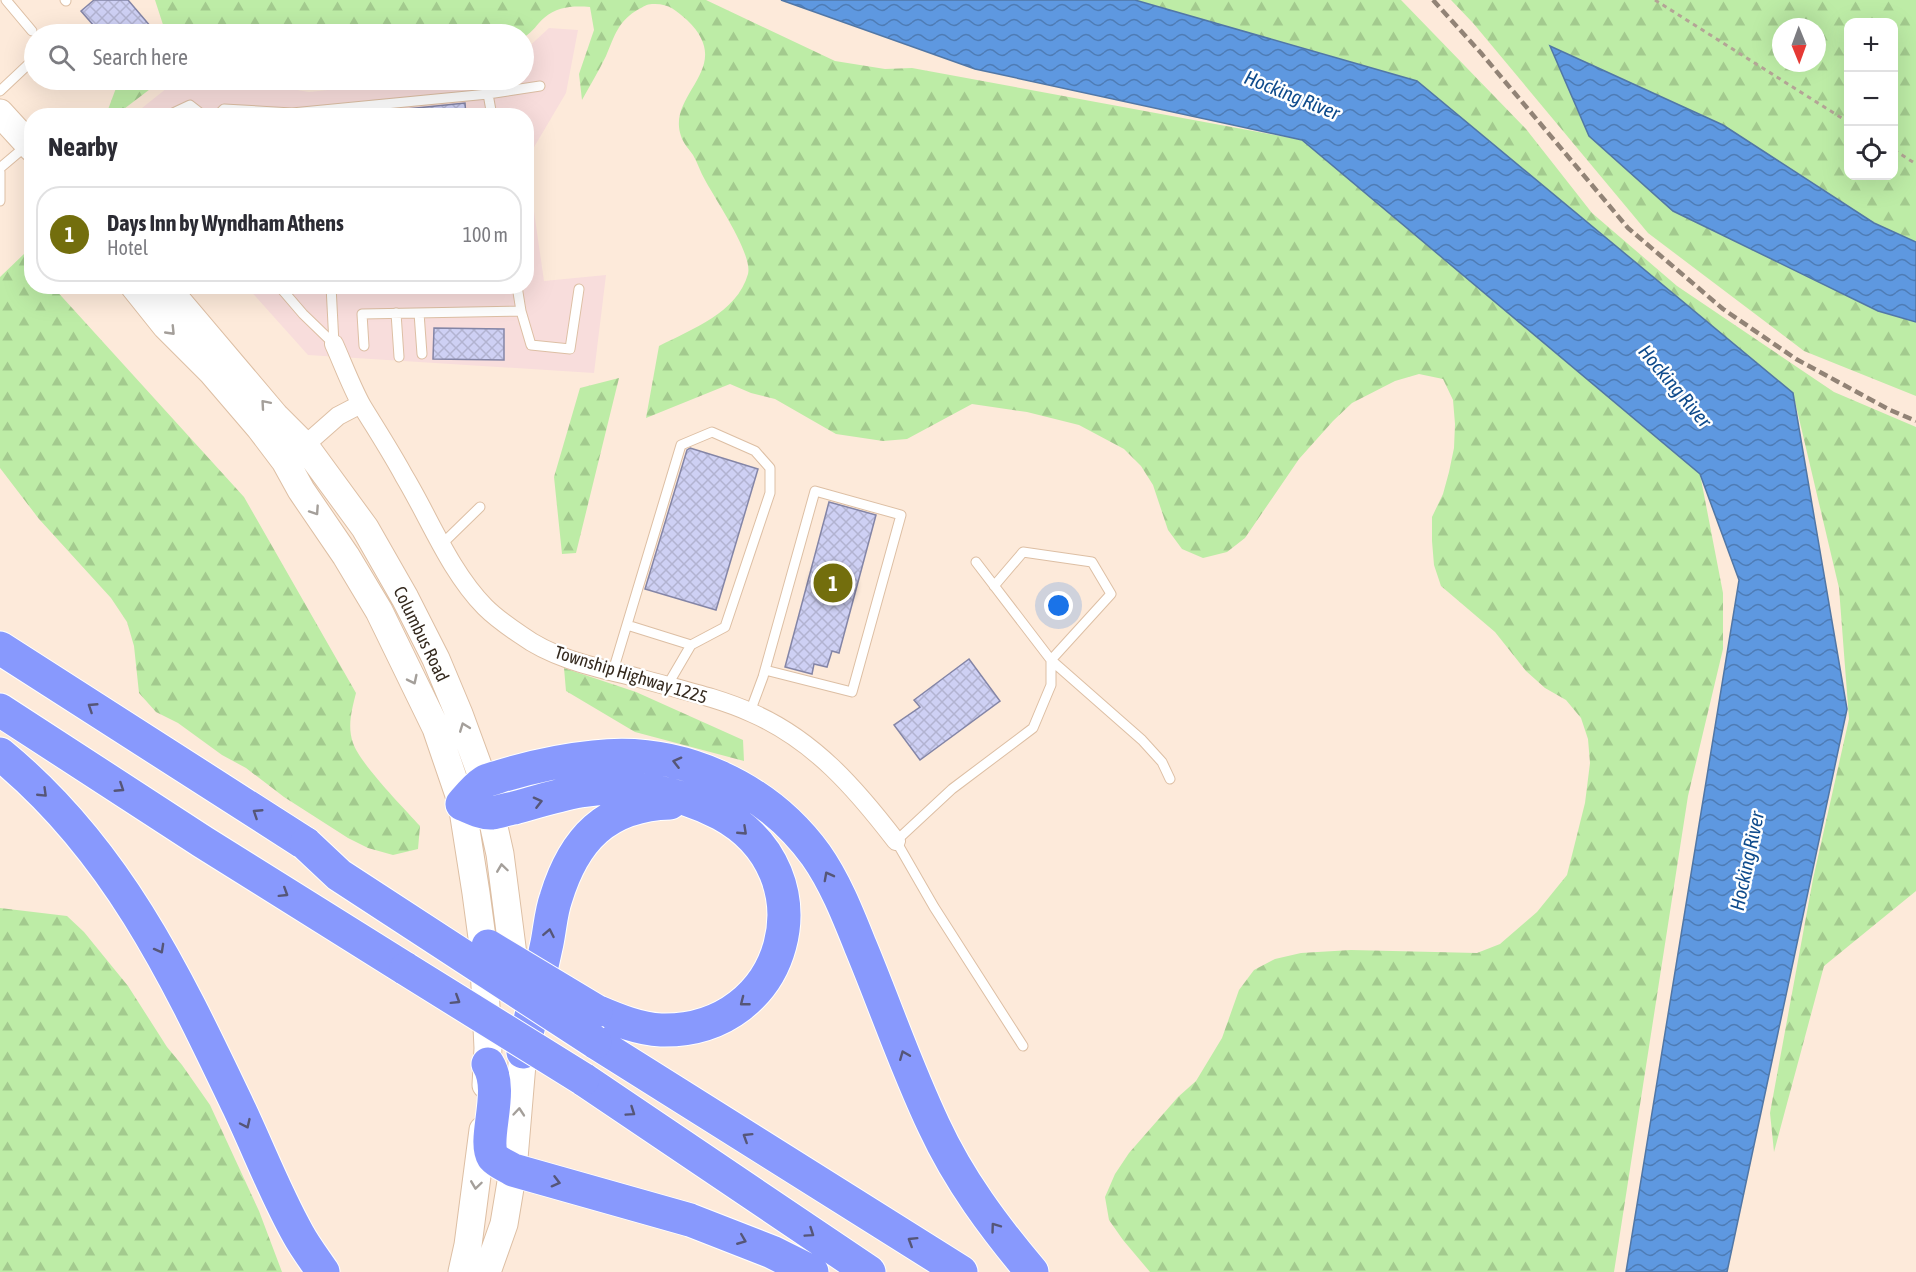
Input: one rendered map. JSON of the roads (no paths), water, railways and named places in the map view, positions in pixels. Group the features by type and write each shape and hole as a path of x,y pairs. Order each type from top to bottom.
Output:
{"highway":[{"path":"0,648 306,844 339,875 596,1027 961,1272"},
{"path":"0,710 212,848 582,1079 869,1272"},
{"path":"0,754 60,808 104,862 148,928 186,997 298,1235 324,1272"},
{"path":"596,1027 640,1027 660,1030 693,1026 718,1018 742,1004 755,993 773,966 781,942 782,898 775,873 768,859 745,832 720,814 700,805 656,792 618,788 578,792 476,809 484,782 512,773 584,758 623,755 660,758 688,765 725,779 762,802 784,820 817,856 844,906 934,1126 965,1183 997,1230 1032,1272"},
{"path":"523,1052 555,899 566,871 584,839 603,822 632,808 652,803 700,805"},
{"path":"488,1064 494,1073 490,1150 497,1161 513,1170 690,1220 772,1252 812,1272"}],"main road":[{"path":"0,113 24,139"},
{"name":"Columbus Road","path":"140,294 166,326 212,372 260,428 295,454 365,528 405,598 441,670 484,782"},
{"name":"Columbus Road","path":"172,294 275,416 295,454 301,490 346,556 379,611 500,854 523,1052 513,1170 504,1224 487,1272"},
{"path":"462,1272 468,1245 483,1135 488,1064 476,809"}],"street":[{"name":"Township Highway 1225","path":"334,344 361,404 405,477 441,545 485,607 522,637 564,658 667,686 750,712 768,720 806,744 837,771 863,798 896,841"},
{"path":"295,454 338,416 361,404"}],"lane":[{"path":"6,0 26,24"},
{"path":"0,91 24,68"},
{"path":"534,87 540,86"},
{"path":"344,108 514,90"},
{"path":"488,94 491,108"},
{"path":"0,201 0,170 24,151"},
{"path":"518,294 531,345 570,349 579,289"},
{"path":"286,294 334,344"},
{"path":"331,294 334,344"},
{"path":"364,346 362,314 521,310"},
{"path":"396,313 399,357"},
{"path":"419,313 422,354"},
{"path":"613,671 681,445 712,432 755,451 771,468 770,493 725,627 691,645 667,686"},
{"path":"750,712 765,670 815,491 901,515 852,692 765,670"},
{"path":"441,545 480,507"},
{"path":"994,586 1023,552 1092,562 1111,594 1051,660 1051,685 1033,728 952,789 896,841 934,907 1023,1046"},
{"path":"976,562 1051,660 1142,740 1162,762 1170,779"},
{"path":"627,625 691,645"}],"water":[{"name":"Hocking River","path":"781,0 1135,0 1417,81 1793,393 1847,709 1727,1272 1626,1272 1739,580 1700,474 1302,140 975,69"},
{"path":"1550,46 1723,125 1874,223 1916,242 1916,322 1878,311 1673,211 1589,136"}],"railway":[{"path":"1433,0 1481,53 1628,228 1723,309 1796,359 1890,410 1916,421"}],"place":[{"name":"Days Inn by Wyndham Athens","path":"833,583"}]}
